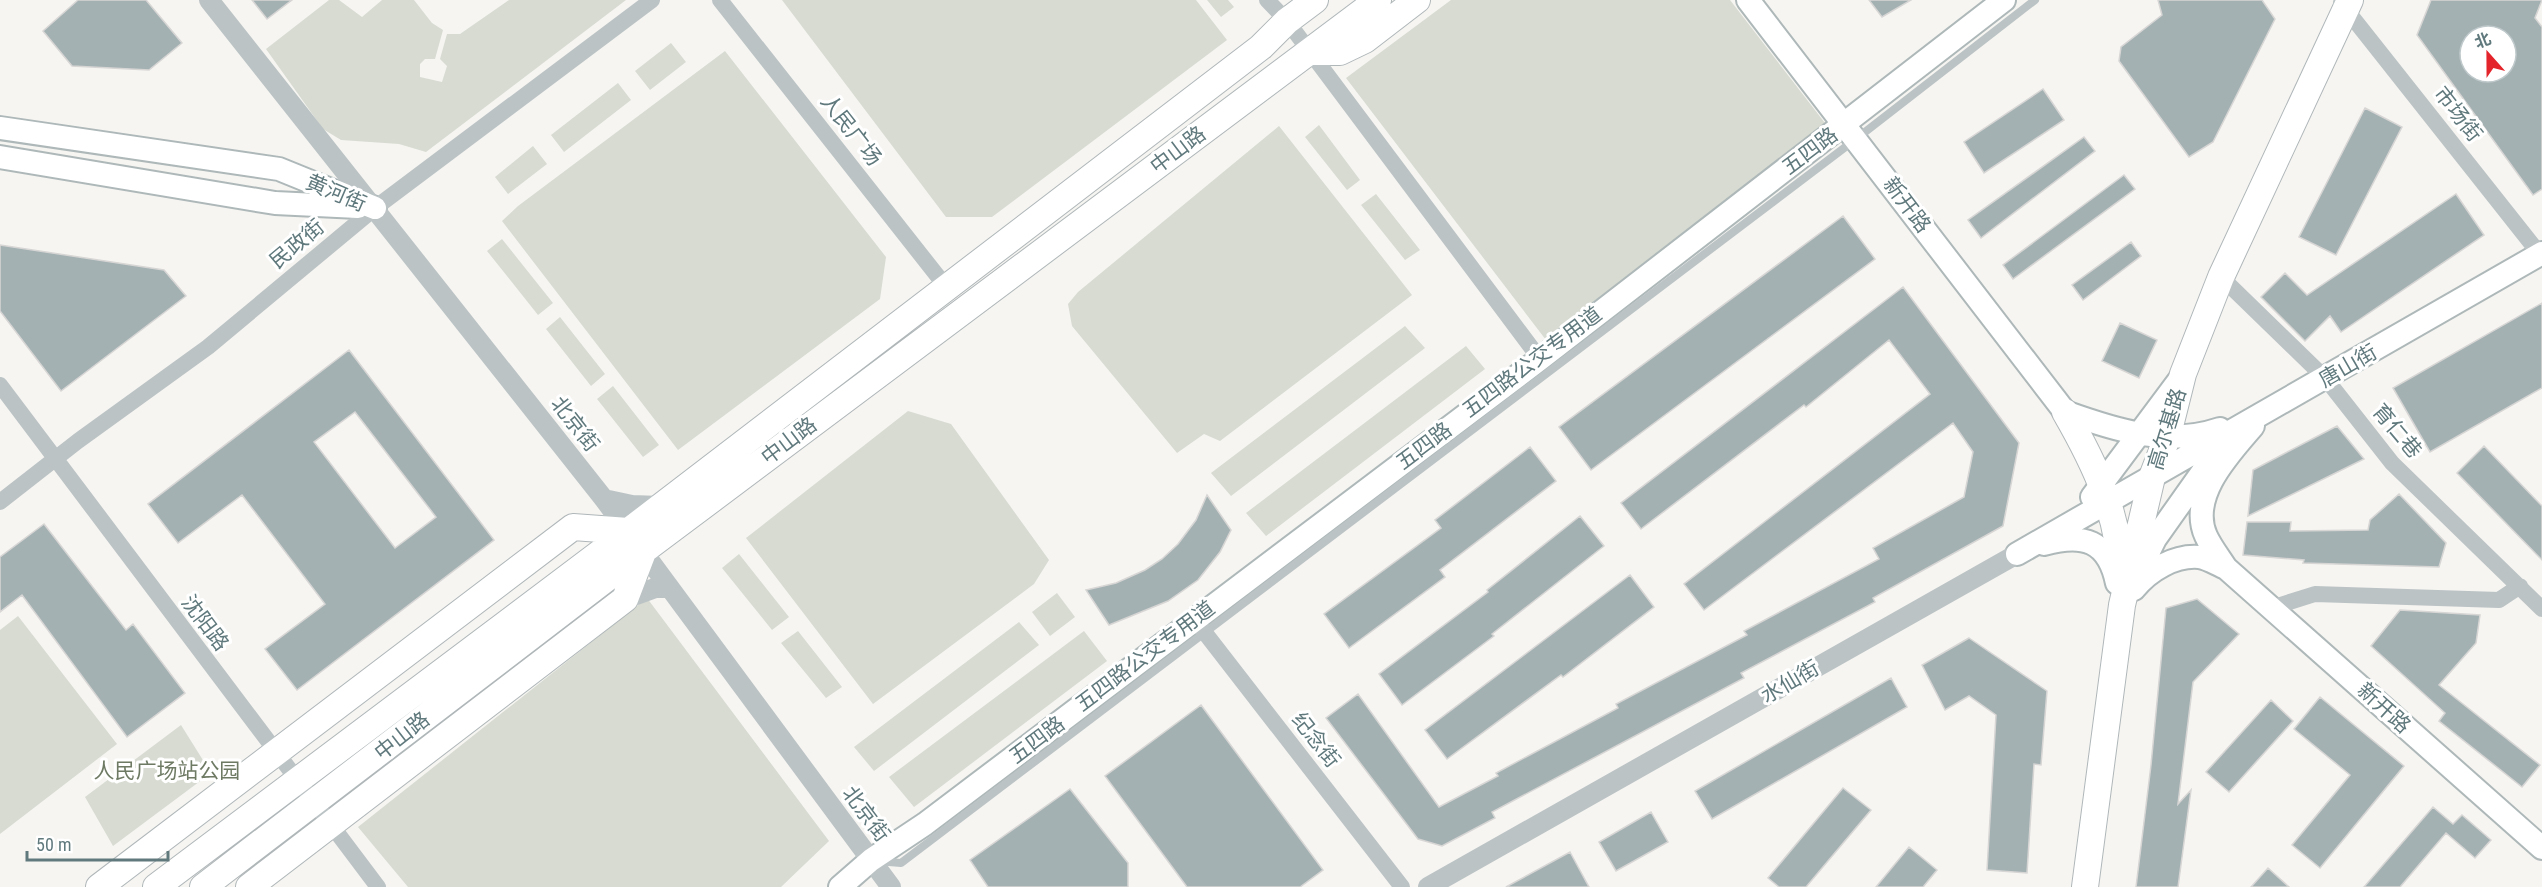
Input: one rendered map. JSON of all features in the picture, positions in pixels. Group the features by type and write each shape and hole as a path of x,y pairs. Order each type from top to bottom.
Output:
{"main road":[{"name":"中山路","path":"156,887 628,531 1261,47 1290,11 1315,0"},
{"name":"中山路","path":"203,887 1378,0"},
{"path":"1309,52 1340,52 1365,40 1417,0"},
{"name":"新开路","path":"1748,0 2065,412"},
{"name":"五四路","path":"840,887 871,860 925,824 1200,626 1540,358 1850,132 2004,0"},
{"name":"高尔基路","path":"2085,887 2122,605 2152,477 2167,438 2183,374 2222,277 2345,3"},
{"name":"黄河街","path":"0,128 279,169 375,208"},
{"name":"黄河街","path":"0,157 275,203 375,208"},
{"name":"唐山街","path":"2152,477 2542,255"},
{"path":"2065,412 2122,422 2142,414 2183,374"},
{"path":"2105,493 2141,434 2183,374"},
{"path":"2065,412 2105,427 2167,438 2194,437 2264,413"},
{"path":"2065,412 2105,493 2118,542 2122,605"},
{"path":"2226,568 2205,535 2202,518 2203,501 2227,456 2264,413"},
{"path":"2122,605 2155,538 2188,490 2212,458 2264,413"},
{"name":"水仙街","path":"2017,554 2105,493 2152,477"},
{"path":"99,887 573,527 628,531"},
{"path":"2017,554 2068,539 2092,541 2105,552 2114,565 2122,605"},
{"path":"249,887 625,599 644,552"},
{"path":"2122,605 2143,578 2171,562 2200,557 2226,568"},
{"name":"新开路","path":"2226,568 2542,848"}],"street":[{"name":"北京街","path":"209,0 604,499 891,887"},
{"name":"民政街","path":"0,502 208,347 375,208 652,0"},
{"name":"人民广场","path":"720,0 946,288"},
{"path":"1267,0 1290,11 1309,52 1442,224 1540,358"},
{"name":"市场街","path":"2345,3 2542,255"},
{"name":"育仁巷","path":"2222,277 2326,379 2392,463 2542,609"},
{"name":"沈阳路","path":"0,385 296,782 378,887"},
{"path":"604,499 632,506 660,506"},
{"name":"水仙街","path":"1428,887 2017,554"},
{"path":"2271,608 2315,594 2499,600 2520,586"},
{"path":"625,599 655,588 670,588"},
{"name":"纪念街","path":"1200,626 1402,887"}],"lane":[{"name":"五四路公交专用道","path":"1200,626 1850,132 2036,0"}],"green space":[{"path":"329,0 339,0 362,17 382,0 414,0 432,23 443,30 435,59 425,59 420,64 420,77 442,82 447,66 440,59 447,34 460,34 509,0 626,0 426,152 399,144 341,140 323,129 266,49"},
{"path":"782,0 1196,0 1227,40 992,217 946,217"},
{"path":"1207,0 1228,0 1234,7 1221,17"},
{"path":"1451,0 1730,0 1828,127 1546,340 1346,78"},
{"path":"671,43 686,62 650,90 635,71"},
{"path":"725,51 886,257 880,299 678,450 502,221 518,206"},
{"path":"618,83 631,100 564,152 551,135"},
{"path":"1319,125 1360,180 1347,190 1305,137"},
{"path":"1279,126 1412,295 1220,441 1204,434 1177,453 1072,326 1068,304 1078,292"},
{"path":"533,146 547,164 508,194 495,177"},
{"path":"1376,194 1420,250 1405,260 1361,205"},
{"path":"502,239 553,303 538,315 487,251"},
{"path":"560,317 605,374 591,386 546,329"},
{"path":"1405,326 1425,348 1231,496 1211,473"},
{"path":"1466,346 1485,369 1266,536 1246,513"},
{"path":"613,386 659,445 643,457 597,399"},
{"path":"908,411 951,424 1049,560 1034,584 873,704 746,538"},
{"path":"739,554 789,617 772,630 722,568"},
{"path":"1057,593 1075,617 1050,636 1032,612"},
{"path":"647,598 829,841 781,887 408,887 358,827"},
{"path":"18,616 117,744 0,834 0,630"},
{"path":"1019,622 1039,645 874,771 854,747"},
{"path":"798,631 842,687 826,698 781,643"},
{"path":"1084,631 1107,661 914,807 889,777"},
{"name":"人民广场站公园","path":"181,725 211,773 113,846 85,797"}],"building":[{"path":"78,0 146,0 182,43 149,70 72,66 43,31"},
{"path":"252,0 292,0 267,19"},
{"path":"1869,0 1911,0 1882,17"},
{"path":"2158,0 2262,0 2275,19 2213,142 2189,157 2119,61 2121,47 2162,15"},
{"path":"2431,0 2542,0 2535,18 2542,27 2542,189 2533,195 2417,35"},
{"path":"2043,89 2064,120 1984,173 1964,142"},
{"path":"2365,108 2402,127 2336,255 2299,237"},
{"path":"2084,137 2095,151 1981,238 1968,220"},
{"path":"2124,175 2135,189 2013,279 2003,265"},
{"path":"2456,194 2484,235 2341,332 2330,316 2305,341 2261,297 2285,273 2307,295"},
{"path":"1843,216 1875,259 1591,470 1559,427"},
{"path":"2131,242 2141,256 2083,300 2072,285"},
{"path":"0,245 164,270 186,296 61,391 0,311"},
{"path":"1903,287 2019,443 2003,526 1873,598 1875,602 1741,673 1744,678 1492,812 1495,818 1442,846 1418,839 1326,718 1358,694 1439,807 1498,776 1496,773 1618,708 1616,704 1747,635 1744,631 1879,559 1873,548 1964,497 1973,452 1953,423 1704,610 1684,584 1930,394 1889,340 1806,407 1804,405 1641,529 1621,503"},
{"path":"2542,303 2542,388 2430,452 2393,388"},
{"path":"2120,323 2157,340 2139,378 2102,361"},
{"path":"349,350 494,540 297,690 265,649 325,604 242,495 178,543 148,504","holes":["355,412 436,517 395,548 314,442"]},
{"path":"2337,426 2364,459 2248,516 2253,470"},
{"path":"2484,446 2542,506 2542,560 2457,473"},
{"path":"1530,447 1556,481 1440,570 1445,577 1349,648 1324,614 1441,528 1435,520"},
{"path":"2399,494 2446,543 2439,567 2303,563 2304,560 2243,555 2247,522 2291,522 2290,531 2368,530 2370,520"},
{"path":"1207,495 1231,530 1220,552 1198,580 1168,601 1109,625 1086,590 1116,583 1145,570 1162,559 1178,544 1196,520"},
{"path":"1580,516 1604,546 1492,634 1494,636 1402,705 1379,674 1488,592 1487,590"},
{"path":"44,524 126,630 133,624 185,693 127,737 22,595 0,612 0,557"},
{"path":"1630,575 1654,607 1563,677 1561,675 1447,759 1425,730"},
{"path":"2197,599 2239,634 2193,682 2178,804 2191,790 2178,887 2136,887 2151,765 2166,608"},
{"path":"2400,610 2480,615 2476,643 2439,685 2540,765 2522,787 2439,721 2445,713 2371,646"},
{"path":"1969,638 2047,691 2041,765 2034,764 2027,873 1987,870 1996,715 1969,696 1945,710 1922,665"},
{"path":"1891,678 1907,707 1712,819 1695,791"},
{"path":"2320,697 2404,766 2320,868 2292,845 2350,775 2294,729"},
{"path":"2271,700 2293,721 2229,792 2206,772"},
{"path":"1201,705 1323,870 1300,887 1187,887 1105,776"},
{"path":"1843,788 1871,810 1806,887 1779,887 1768,878"},
{"path":"1070,789 1128,863 1128,887 988,887 970,860"},
{"path":"2433,807 2453,824 2462,815 2491,840 2475,858 2446,833 2400,887 2364,887"},
{"path":"1651,812 1668,842 1616,871 1599,842"},
{"path":"1909,847 1937,870 1923,887 1876,887"},
{"path":"1570,852 1589,887 1506,887"},
{"path":"2268,868 2289,887 2251,887"}]}
